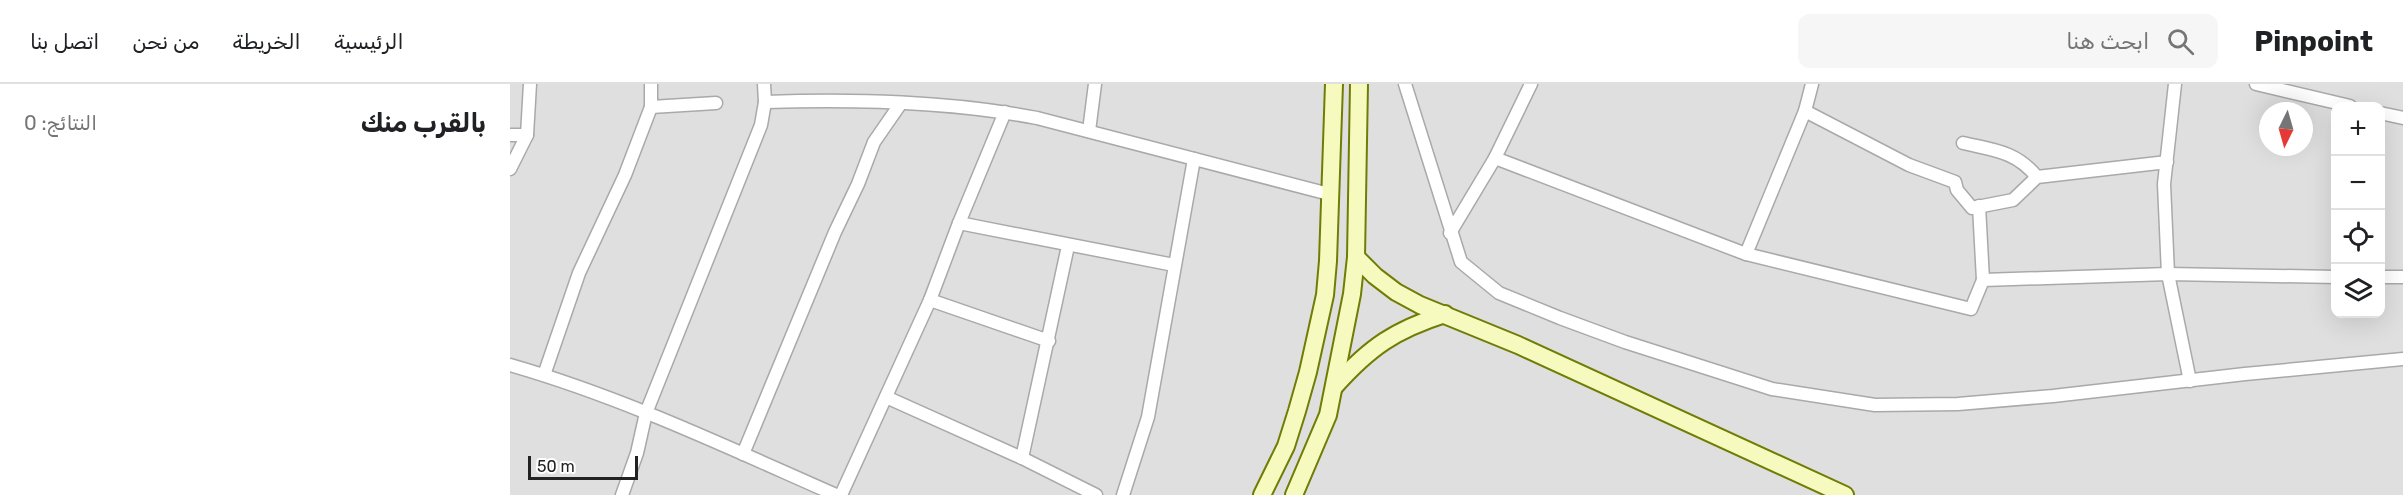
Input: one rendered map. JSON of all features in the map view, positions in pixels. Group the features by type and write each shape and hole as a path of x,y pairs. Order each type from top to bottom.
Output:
{"main road":[{"path":"1262,495 1286,446 1308,372 1325,295 1334,84"},
{"path":"1294,495 1320,436 1334,387 1352,294 1356,257 1355,187 1359,84"},
{"path":"1356,257 1396,292 1420,305 1540,355 1845,495"},
{"path":"1334,387 1357,362 1383,341 1413,325 1445,314"}],"street":[{"path":"510,169 527,135 530,84"},
{"path":"544,375 579,273 625,175 651,107 651,84"},
{"path":"622,495 637,453 646,412 761,125 765,102 764,84"},
{"path":"1089,131 1095,84"},
{"path":"1405,84 1461,262 1499,293 1625,342 1772,389 1875,405 1958,404 2403,359"},
{"path":"1450,233 1495,158 1531,84"},
{"path":"1746,254 1804,111 1812,84"},
{"path":"2175,84 2164,184 2168,274 2190,381"},
{"path":"2256,84 2333,102"},
{"path":"765,102 821,101 944,105 1005,112 1089,131 1329,194"},
{"path":"651,107 716,103"},
{"path":"743,454 874,142 901,104"},
{"path":"1804,111 1909,165 1955,182 1957,189 1971,208 2013,200 2037,177 2167,162"},
{"path":"841,495 930,300 1005,112"},
{"path":"2385,114 2403,118"},
{"path":"510,135 527,135"},
{"path":"1963,143 2009,154 2026,163 2037,177"},
{"path":"1495,158 1746,254 1971,309 1983,280 1979,206"},
{"path":"1123,495 1148,417 1194,159"},
{"path":"959,223 1174,266"},
{"path":"1022,458 1068,246"},
{"path":"1983,280 2168,274 2331,276"},
{"path":"2385,277 2403,277"},
{"path":"930,300 1048,340"},
{"path":"510,365 646,412 836,495"},
{"path":"886,397 1022,458 1096,495"}],"shaded area":[{"path":"510,84 2403,84 2403,495 510,495"}]}
